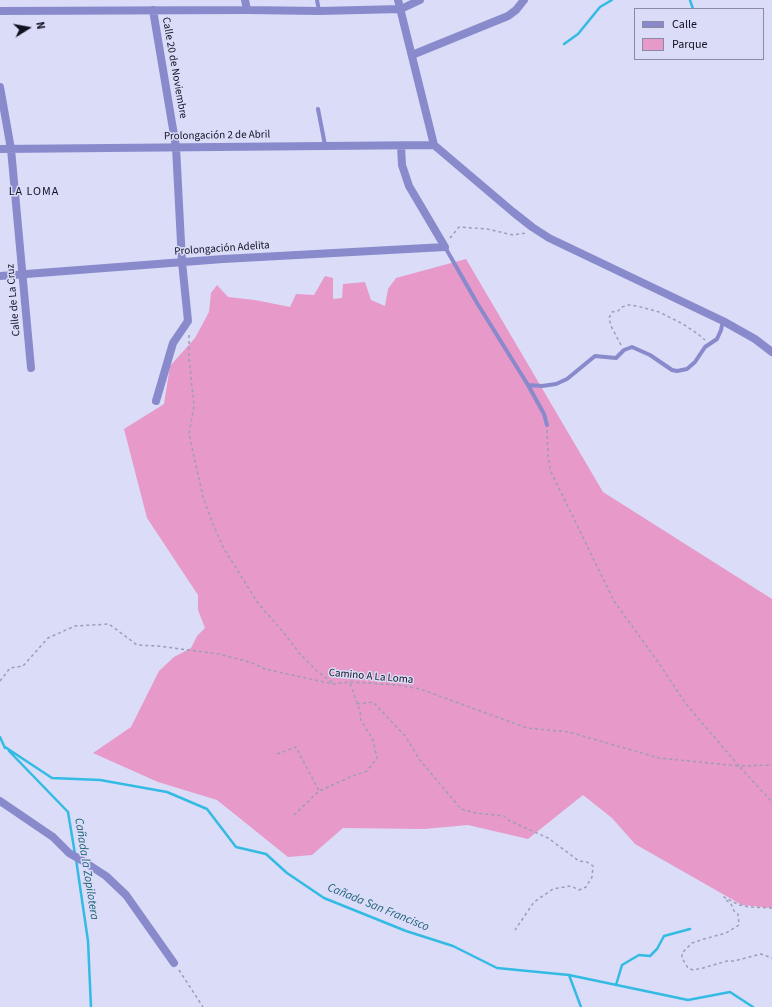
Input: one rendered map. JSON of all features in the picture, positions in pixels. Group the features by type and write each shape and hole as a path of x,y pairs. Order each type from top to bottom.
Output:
{"street":[{"path":"245,0 247,10"},
{"path":"398,0 434,145 532,227 549,238 723,321 755,339 772,352"},
{"path":"0,11 401,10 420,0"},
{"path":"412,55 508,16 516,10 524,0"},
{"name":"Calle 20 de Noviembre","path":"153,10 176,147 182,262 188,321"},
{"name":"Calle de La Cruz","path":"0,87 11,149 31,368"},
{"name":"Prolongación 2 de Abril","path":"0,149 434,145"},
{"path":"401,146 402,164 409,186 445,247"},
{"name":"Prolongación Adelita","path":"0,276 182,262 445,247"},
{"path":"156,401 173,343 188,321"},
{"path":"0,801 52,837 69,853 106,876 126,895 174,963"}],"lane":[{"path":"317,0 319,11"},
{"path":"318,109 325,145"},
{"path":"445,247 477,303 528,385 544,414 547,425"},
{"path":"528,385 542,386 556,384 567,379 591,358 600,356 616,358 624,350 632,347 638,349 672,370 677,371 687,369 701,352 709,344 715,341 721,330 723,321"}],"path":[{"path":"445,247 451,236 459,227 487,229 513,235 526,233 532,227"},
{"path":"624,350 611,326 609,318 612,312 618,311 622,307 628,305 654,310 676,320 698,334 709,344"},
{"path":"188,321 189,357 194,406 189,434 203,497 213,524 224,549 258,603 300,654 333,684"},
{"path":"547,425 548,457 551,472 614,601 686,704 772,802"},
{"name":"Camino A La Loma","path":"0,681 10,668 23,666 48,638 75,626 108,624 137,646 158,646 219,654 250,662 265,669 333,684 350,682 396,685 420,690 527,728 569,732 659,758 739,766 772,765"},
{"path":"294,815 319,791 367,771 377,758 373,740 361,720 360,711 350,682"},
{"path":"357,704 373,702 406,737 418,759 461,809 476,813 504,816 508,820 548,838 579,861 587,862 594,866 592,877 586,887 578,890 571,886 554,889 534,902 515,930"},
{"path":"278,754 296,747 319,791"},
{"path":"772,908 739,905 724,897 724,899 731,904 738,914 739,925 726,933 692,943 682,953 682,958 688,968 693,970 727,961 734,962 761,954 772,958"},
{"path":"174,963 203,1007"}],"green space":[{"path":"466,259 603,492 772,599 772,908 742,905 635,844 612,818 583,795 528,839 468,825 424,829 343,828 312,855 288,857 217,800 158,782 93,753 131,727 159,671 174,657 191,648 197,636 205,628 198,610 198,595 147,518 124,429 164,404 170,366 195,338 209,312 211,293 217,285 228,297 255,300 290,307 296,294 314,295 325,276 333,278 333,299 342,298 343,284 365,282 371,300 385,306 388,289 396,278"}],"waterway":[{"path":"564,44 578,34 600,7 612,0"},
{"path":"690,0 693,8"},
{"name":"Cañada la Zopilotera","path":"0,737 5,748"},
{"name":"Cañada San Francisco","path":"5,747 52,778 100,780 167,792 207,809 236,847 266,854 287,873 324,898 406,931 453,946 497,968 569,975 688,1000 730,992 753,1007"},
{"name":"Cañada la Zopilotera","path":"9,751 68,812 75,854"},
{"name":"Cañada la Zopilotera","path":"76,859 88,941 91,1007"},
{"path":"616,985 622,965 639,955 650,956 657,949 664,936 690,929"},
{"path":"569,975 581,1007"}],"district":[{"name":"LA LOMA","path":"34,192"}]}
